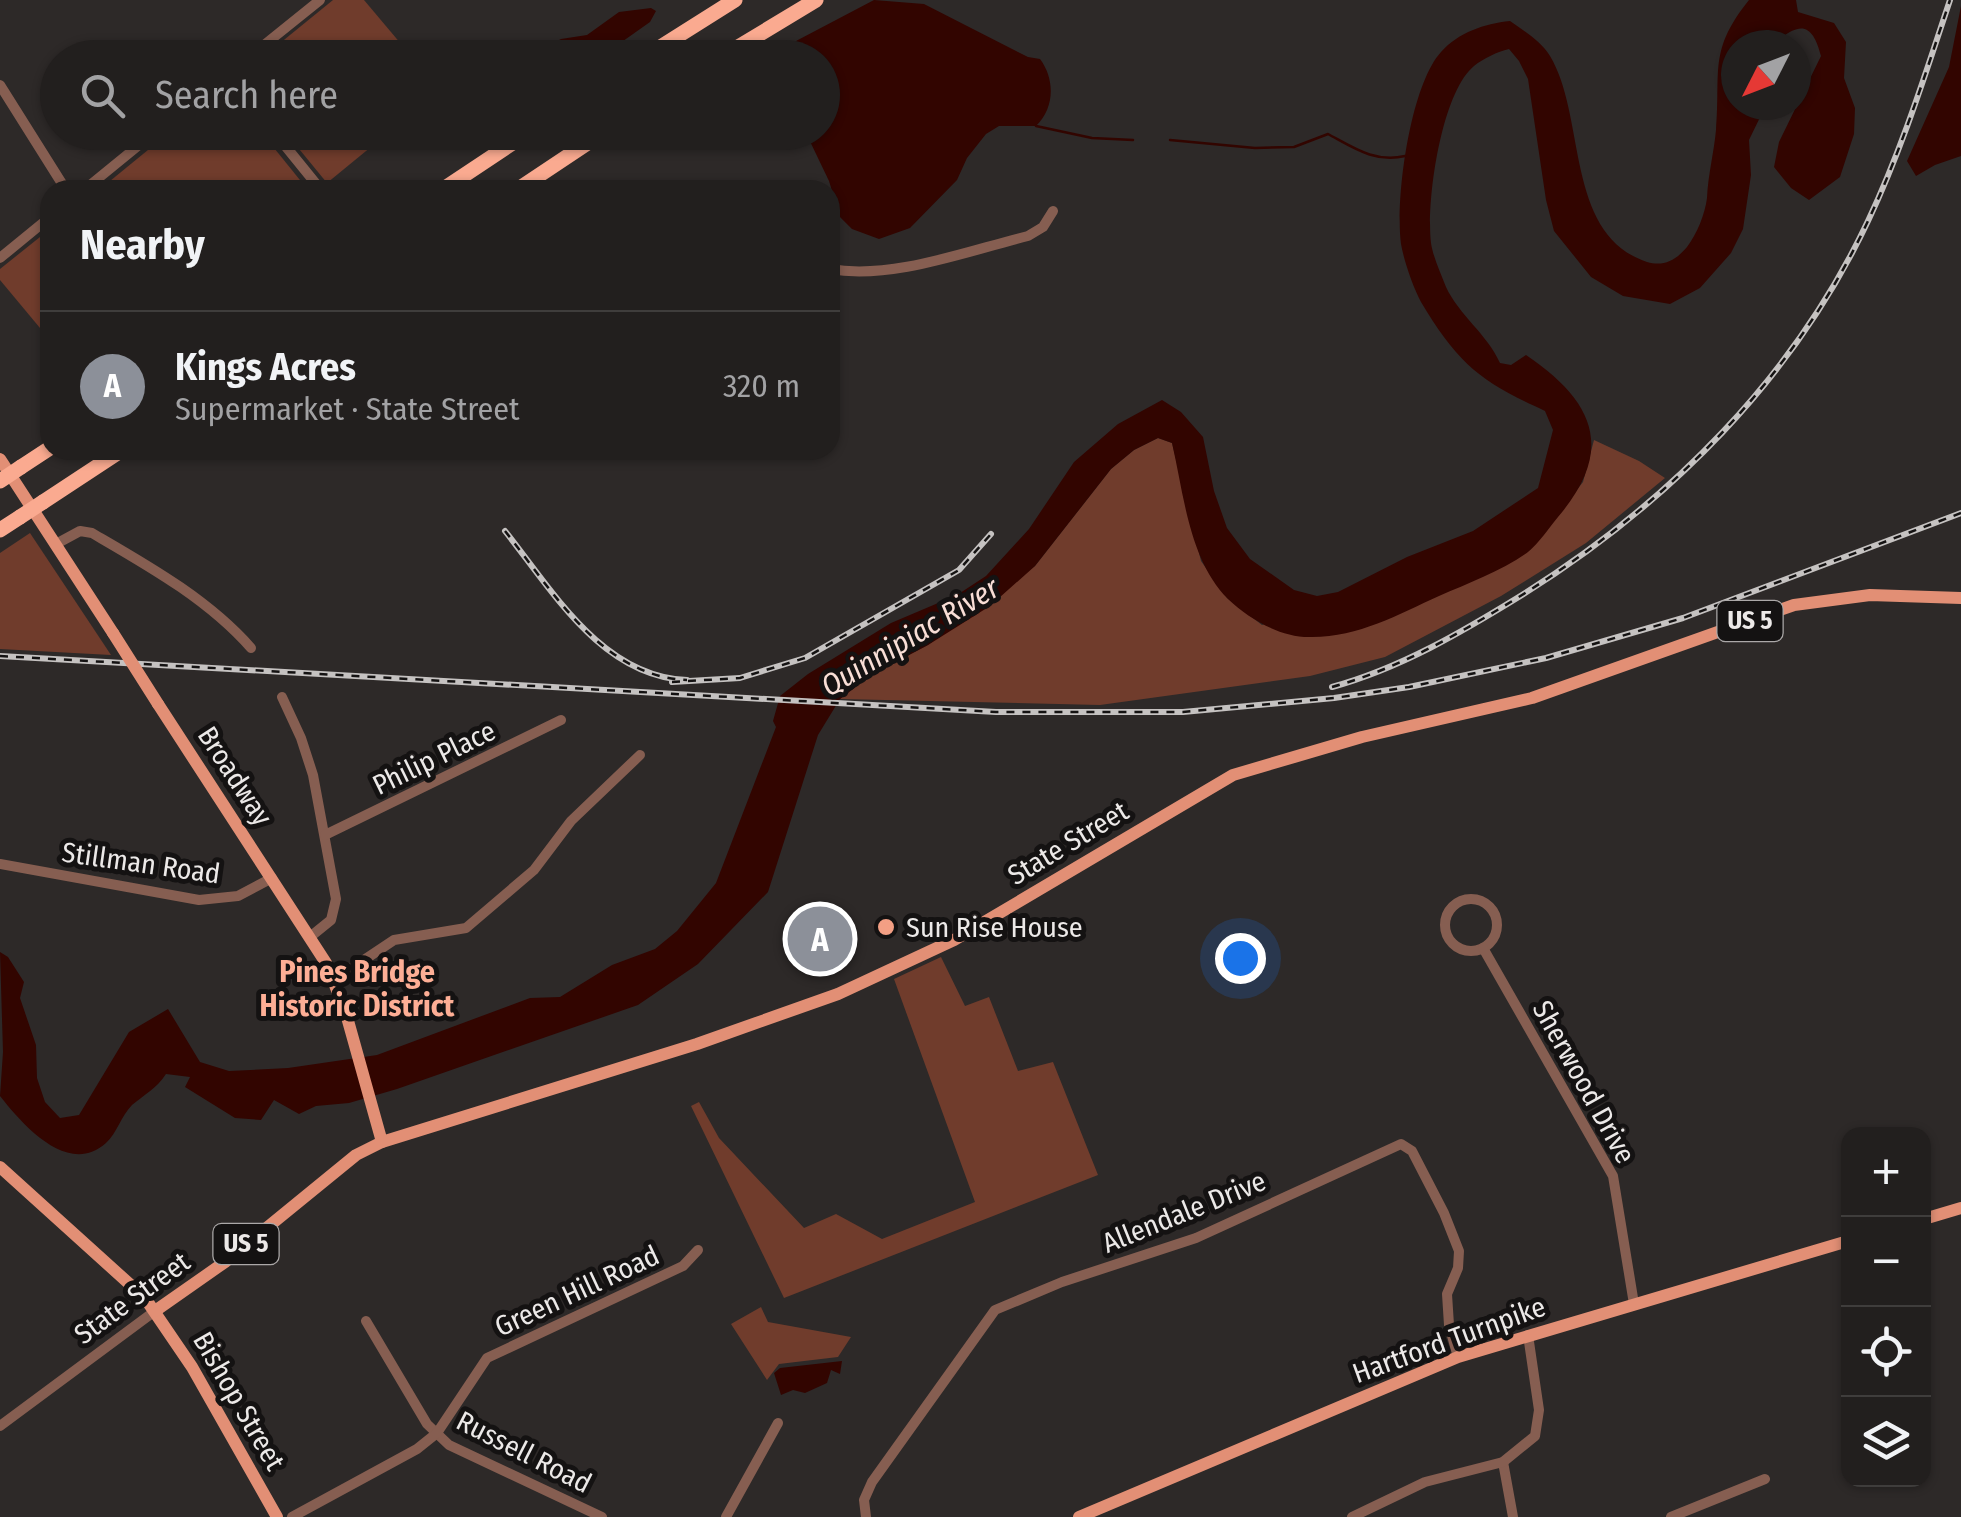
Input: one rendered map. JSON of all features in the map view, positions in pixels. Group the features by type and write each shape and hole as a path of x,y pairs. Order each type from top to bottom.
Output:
{"highway":[{"path":"671,40 734,0"},
{"path":"750,40 816,0"},
{"path":"457,180 502,150"},
{"path":"531,180 577,150"},
{"path":"0,481 40,455"},
{"path":"0,530 107,460"}],"main road":[{"name":"Broadway","path":"0,459 310,937 334,980 382,1142"},
{"name":"State Street","path":"155,1311 225,1262 347,1162 382,1142 698,1044 838,994 954,940 1234,775 1362,736 1532,698 1794,605 1870,595 1961,598"},
{"name":"Bishop Street","path":"0,1167 129,1281 155,1311 277,1517"},
{"path":"1931,1217 1961,1208"},
{"name":"Hartford Turnpike","path":"1079,1517 1458,1357 1841,1243"}],"street":[{"path":"270,40 320,0"},
{"path":"0,85 40,149"},
{"path":"41,150 60,180"},
{"path":"96,180 133,150"},
{"path":"289,150 313,180"},
{"path":"840,271 857,274 882,271 1028,236 1043,228 1053,212"},
{"path":"0,258 40,225"},
{"path":"56,544 80,531 92,533 190,595 251,648"},
{"path":"282,697 308,759 336,910 327,924 310,937"},
{"name":"Philip Place","path":"325,835 561,720"},
{"path":"334,980 394,940 466,928 534,870 571,821 640,755"},
{"name":"Stillman Road","path":"0,864 200,900 238,896 272,878"},
{"path":"1476,900 1491,909 1497,926 1483,948 1460,948 1448,937 1448,914 1459,902 1476,900"},
{"name":"Sherwood Drive","path":"1483,948 1613,1176 1634,1304"},
{"name":"Allendale Drive","path":"866,1517 864,1500 872,1482 995,1310 1062,1282 1196,1238 1400,1144 1412,1151 1459,1251 1458,1268 1448,1294 1449,1325 1458,1357"},
{"name":"Green Hill Road","path":"292,1517 437,1434 487,1358 683,1266 698,1250"},
{"name":"State Street","path":"0,1426 155,1311"},
{"name":"Russell Road","path":"366,1321 427,1424 449,1445 602,1517"},
{"path":"1352,1517 1425,1482 1503,1462 1535,1436 1539,1410 1528,1335"},
{"path":"726,1517 778,1423"},
{"path":"1503,1462 1513,1517"},
{"path":"1671,1517 1766,1479"}],"shaded area":[{"path":"333,0 364,0 398,40 284,40"},
{"path":"148,150 276,150 300,180 111,180"},
{"path":"300,150 367,150 331,180 325,180"},
{"path":"40,237 40,328 0,280 0,269"},
{"path":"1158,438 1172,443 1201,561 1227,598 1262,625 1530,550 1583,482 1594,440 1665,478 1586,543 1501,596 1385,657 1310,676 1100,705 840,699 871,675 928,645 1035,566 1111,469 1134,450"},
{"path":"30,533 111,655 0,649 0,553"},
{"path":"941,957 965,1006 989,997 1018,1071 1053,1062 1098,1175 784,1298 691,1106 699,1102 719,1138 804,1228 836,1214 882,1239 975,1202 894,979"},
{"path":"761,1307 768,1322 851,1337 838,1357 779,1364 767,1380 731,1324"}],"water":[{"path":"874,0 924,4 1028,57 1040,59 1048,75 1050,102 1036,126 999,126 986,134 967,158 957,180 910,228 879,239 852,229 840,217 840,180 829,180 814,150 840,150 840,40 798,40"},
{"path":"1749,0 1796,0 1798,12 1834,23 1846,42 1844,78 1855,108 1854,134 1840,177 1809,200 1791,188 1774,167 1779,142 1790,120 1811,120 1811,76 1821,56 1818,47 1811,30 1802,28 1729,30"},
{"path":"1961,6 1961,156 1916,176 1907,161 1949,67"},
{"path":"651,8 656,11 650,22 625,40 559,40 587,35 619,12"},
{"name":"Quinnipiac River","path":"1510,21 1532,37 1550,56 1561,82 1581,172 1602,227 1621,248 1647,262 1664,263 1687,247 1702,217 1715,138 1721,53 1721,120 1759,120 1749,140 1751,175 1743,229 1731,253 1700,288 1670,304 1623,296 1591,277 1554,231 1528,79 1509,49 1474,66 1453,99 1438,149 1430,225 1432,248 1446,287 1500,363 1511,365 1526,355 1568,390 1589,428 1587,469 1576,492 1540,540 1518,559 1392,618 1344,634 1309,637 1276,630 1245,613 1215,583 1196,546 1172,443 1158,438 1134,450 1111,469 1035,566 990,606 871,675 840,699 818,735 768,892 698,964 638,1005 349,1103 316,1106 299,1114 274,1100 261,1120 235,1118 185,1087 190,1077 166,1074 128,1109 106,1143 91,1152 77,1154 47,1143 0,1096 0,952 8,957 24,982 20,998 36,1045 37,1078 45,1102 60,1118 79,1115 129,1032 168,1009 200,1062 229,1071 288,1068 377,1055 530,998 560,997 612,965 655,949 677,931 716,883 776,727 773,721 780,696 891,623 957,595 986,576 1029,529 1074,462 1118,424 1162,400 1181,412 1203,437 1214,491 1227,528 1250,559 1294,590 1317,596 1338,592 1407,557 1473,531 1538,488 1553,430 1545,411 1487,380 1460,356 1421,302 1409,274 1401,244 1400,200 1413,116 1430,68 1448,45 1481,27"},
{"path":"842,1361 840,1374 831,1370 827,1383 805,1393 793,1390 781,1395 774,1373 780,1368"}],"waterway":[{"path":"1036,126 1092,138 1133,140"},
{"path":"1170,140 1255,148 1294,147 1328,134 1374,156 1405,156"}],"railway":[{"path":"1332,687 1407,659 1522,595 1628,520 1722,432 1765,384 1838,278 1892,167 1950,0"},
{"path":"0,656 996,712 1183,712 1409,687 1546,658 1683,618 1961,513"},
{"path":"505,531 561,603 604,647 629,664 657,675 687,680"},
{"path":"672,682 740,678 805,658 959,570 991,534"}],"place":[{"name":"Sun Rise House","path":"886,927"},
{"name":"Kings Acres","path":"820,939"}],"district":[{"name":"Pines Bridge Historic District","path":"357,989"}]}
